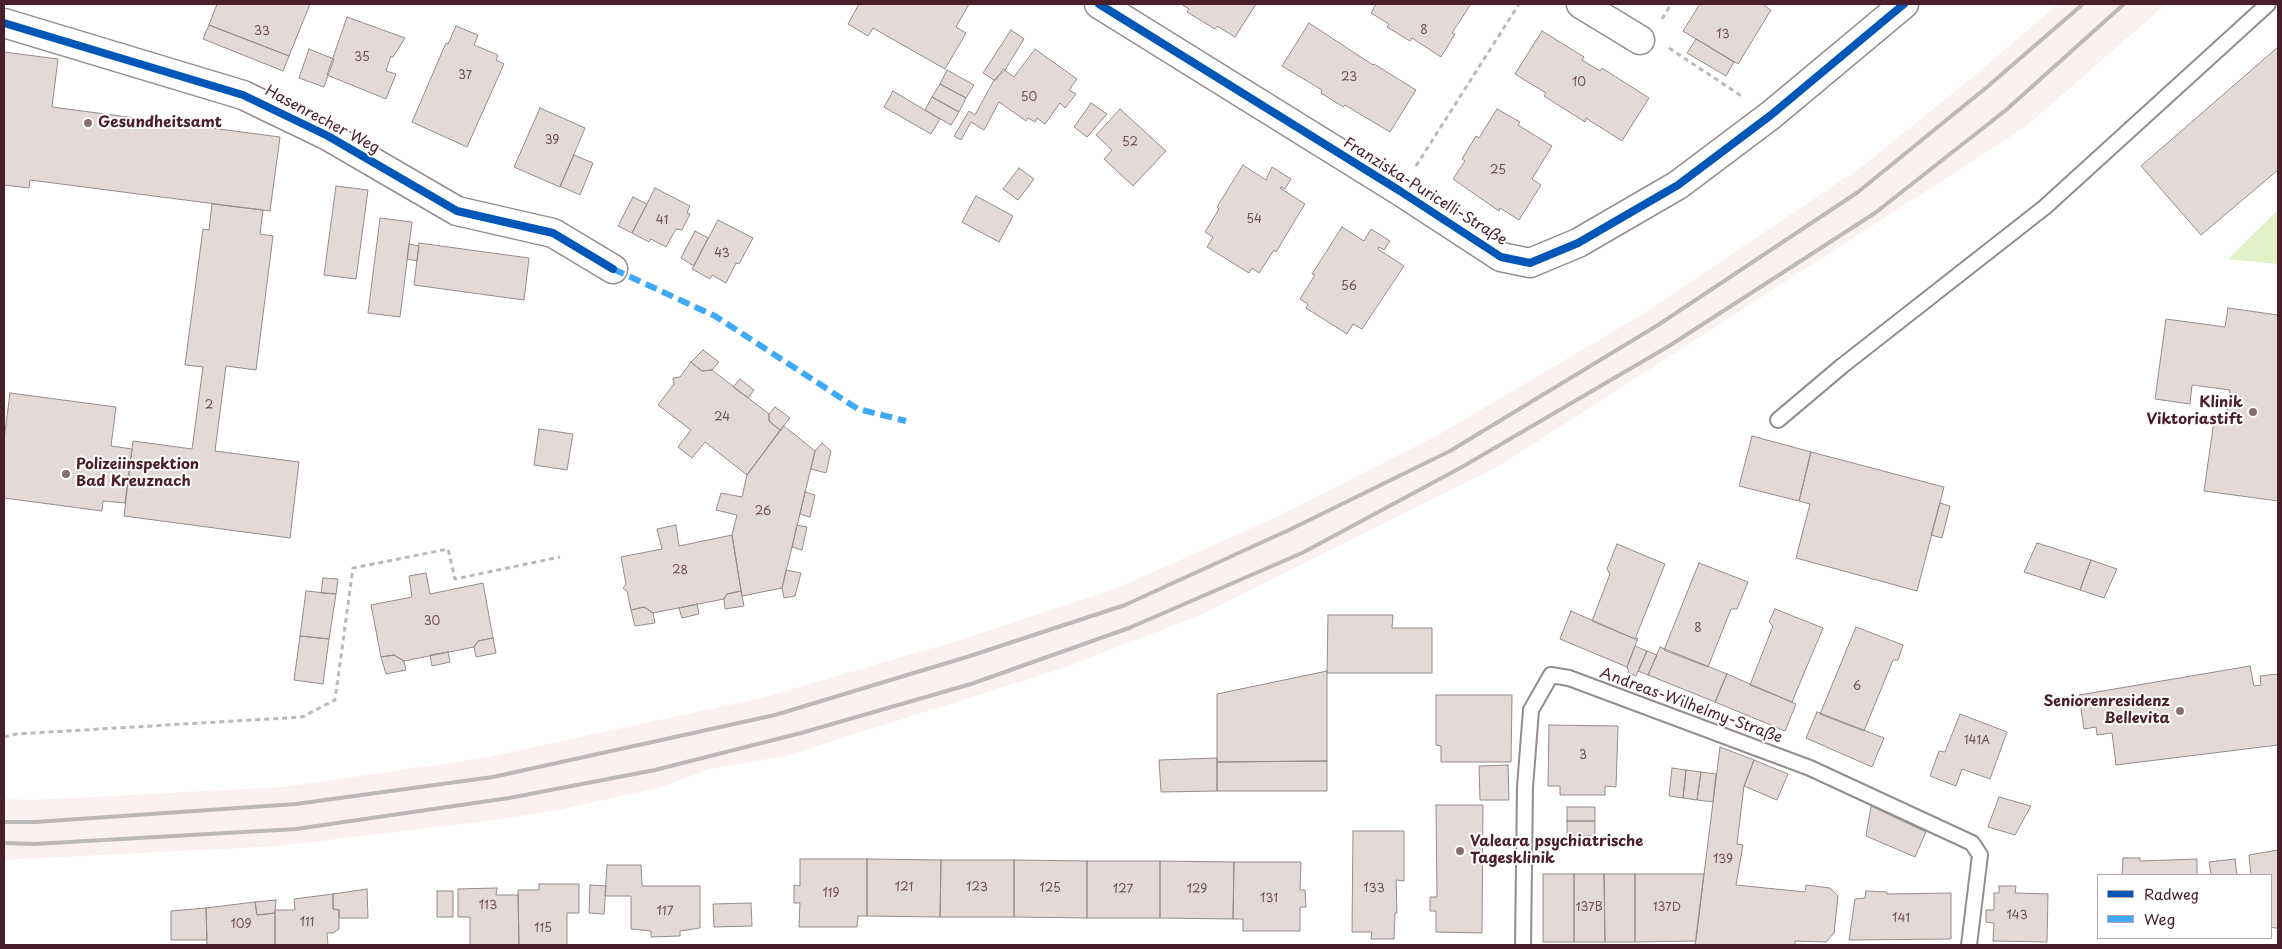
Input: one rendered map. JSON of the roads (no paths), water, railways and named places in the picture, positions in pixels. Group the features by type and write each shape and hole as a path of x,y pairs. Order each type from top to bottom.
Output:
{"street":[{"name":"Franziska-Puricelli-Straße","path":"1099,4 1501,257 1530,263 1578,243 1678,185 1771,115 1904,4"},
{"path":"1581,4 1640,40"},
{"name":"Hasenrecher Weg","path":"4,23 243,94 328,136 457,212 553,233 613,269"}],"lane":[{"path":"1778,420 1842,366 2045,207 2268,4"},
{"name":"Andreas-Wilhelmy-Straße","path":"1522,945 1525,787 1531,710 1551,675 1569,678 1810,768 1972,842 1980,855 1969,945"}],"railway":[{"path":"4,822 35,822 296,804 493,777 775,715 970,656 1125,605 1291,529 1450,451 1658,325 1858,192 1987,87 2083,4"},
{"path":"4,843 34,844 296,829 509,798 655,770 801,733 971,684 1129,628 1302,553 1462,467 1669,346 1875,213 2006,110 2124,4"}],"place":[{"name":"Gesundheitsamt","path":"88,123"},
{"name":"Klinik Viktoriastift","path":"2253,412"},
{"name":"Polizeiinspektion Bad Kreuznach","path":"66,474"},
{"name":"Seniorenresidenz Bellevita","path":"2180,711"},
{"name":"Valeara psychiatrische Tagesklinik","path":"1460,851"}]}
